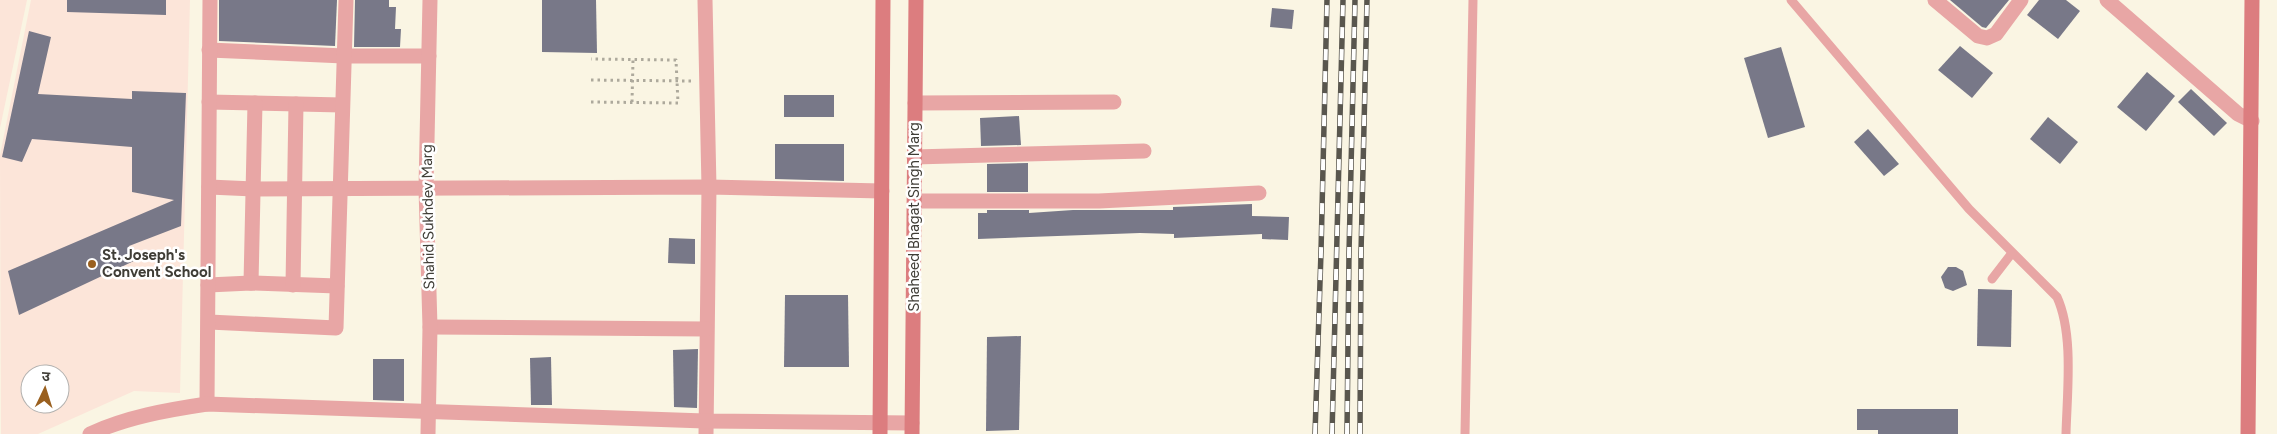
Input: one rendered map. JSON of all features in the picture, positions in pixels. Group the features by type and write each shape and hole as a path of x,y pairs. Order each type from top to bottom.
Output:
{"street":[{"path":"207,404 210,0"},
{"path":"209,322 336,328 342,189 342,105 346,0"},
{"name":"Shahid Sukhdev Marg","path":"428,434 430,327 426,188 430,0"},
{"path":"705,0 709,187 706,428"},
{"path":"880,428 883,0"},
{"name":"Shaheed Bhagat Singh Marg","path":"912,428 916,0"},
{"path":"1934,0 1978,36 1987,38 1996,34 2021,0"},
{"path":"2107,0 2238,114 2252,121"},
{"path":"2248,434 2252,0"},
{"path":"209,50 344,56 429,56"},
{"path":"209,102 342,105"},
{"path":"915,103 1114,102"},
{"path":"251,283 255,103"},
{"path":"293,285 296,104"},
{"path":"914,157 1144,151"},
{"path":"209,187 342,189 709,187 882,191"},
{"path":"915,201 1099,201 1259,193"},
{"path":"208,285 251,283 338,286"},
{"path":"430,327 706,329"},
{"path":"90,434 111,424 149,414 207,404 428,411 706,428 912,428"}],"lane":[{"path":"1465,434 1473,0"},
{"path":"1791,0 1969,209 2048,286 2062,308 2067,336 2066,434"},
{"path":"1992,279 2012,253"}],"path":[{"path":"591,59 676,60 678,103 591,102"},
{"path":"632,60 632,102"},
{"path":"591,80 706,81"}],"shaded area":[{"path":"0,0 27,0 0,128"},
{"name":"St. Joseph's Convent School","path":"31,0 190,0 180,393 134,391 38,434 1,434 0,155"}],"building":[{"path":"67,0 166,0 166,15 67,12"},
{"path":"219,0 337,0 335,46 219,41"},
{"path":"355,0 389,0 389,7 396,7 395,29 401,29 400,47 354,47"},
{"path":"542,0 596,0 597,53 542,52"},
{"path":"1950,0 2009,0 1986,28 1982,27"},
{"path":"2039,0 2066,0 2080,11 2058,39 2027,15"},
{"path":"1272,8 1294,10 1292,29 1270,27"},
{"path":"29,31 51,37 38,94 132,99 132,91 186,93 181,226 129,246 136,260 19,315 8,271 174,200 132,192 132,147 32,139 22,162 2,157"},
{"path":"1960,46 1993,73 1972,98 1938,70"},
{"path":"1781,47 1805,127 1768,138 1744,58"},
{"path":"2147,72 2175,96 2146,131 2117,107"},
{"path":"2191,89 2227,123 2214,136 2178,102"},
{"path":"784,95 834,95 834,117 784,117"},
{"path":"1019,116 1021,145 981,146 980,118"},
{"path":"2048,117 2078,142 2060,164 2030,139"},
{"path":"1868,129 1899,164 1884,176 1854,142"},
{"path":"775,144 844,144 844,181 775,179"},
{"path":"1028,163 1028,192 987,192 987,164"},
{"path":"1252,204 1252,216 1289,217 1288,240 1262,239 1262,234 1174,238 1174,234 1140,233 978,239 978,213 987,213 987,210 1029,210 1029,213 1073,210 1173,210 1173,207"},
{"path":"669,238 695,239 695,264 668,263"},
{"path":"1948,267 1956,267 1963,271 1967,285 1953,291 1945,288 1941,277"},
{"path":"1978,289 2012,290 2011,347 1977,346"},
{"path":"785,295 848,295 849,367 784,367"},
{"path":"1021,336 1019,430 986,431 987,337"},
{"path":"698,349 697,408 674,407 673,350"},
{"path":"551,357 552,405 531,405 530,358"},
{"path":"373,359 404,359 404,401 373,400"},
{"path":"1857,409 1958,409 1958,434 1878,434 1878,430 1857,430"}],"railway":[{"path":"1315,434 1327,0"},
{"path":"1332,434 1343,0"},
{"path":"1347,434 1355,0"},
{"path":"1360,434 1361,253 1367,0"}],"place":[{"name":"St. Joseph's Convent School","path":"92,264"}]}
